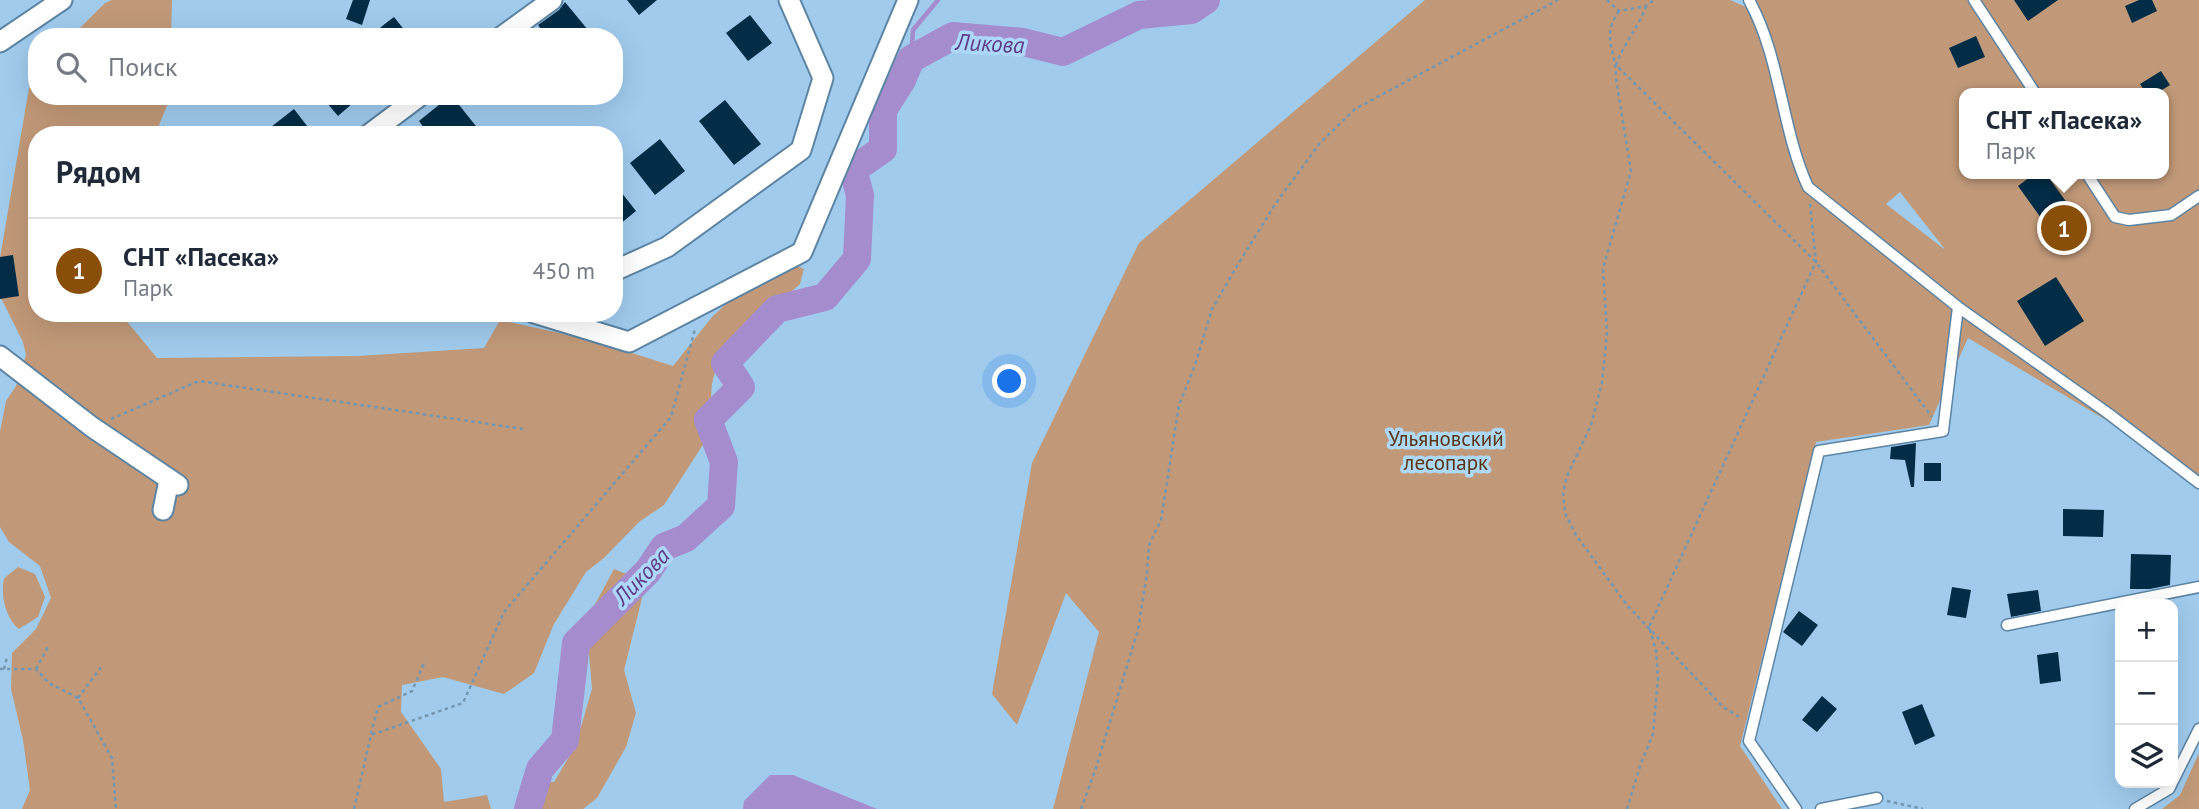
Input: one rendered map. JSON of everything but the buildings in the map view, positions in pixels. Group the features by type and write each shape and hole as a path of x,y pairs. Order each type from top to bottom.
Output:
{"street":[{"path":"0,43 62,0"},
{"path":"513,28 552,0"},
{"path":"623,267 667,247 801,150 823,78 789,0"},
{"path":"563,322 629,342 802,252 908,0"},
{"path":"380,126 408,105"},
{"path":"0,356 92,427 174,482 163,510"}],"lane":[{"path":"1749,0 1767,46 1798,166 1808,187 1958,307 2109,414 2199,483"},
{"path":"1974,0 2032,88"},
{"path":"2090,179 2115,217 2129,220 2171,215 2199,196"},
{"path":"1796,809 1749,741 1819,451 1943,431 1958,307"},
{"path":"2007,625 2199,587"},
{"path":"2178,770 2199,729"},
{"path":"2135,809 2169,788"},
{"path":"1821,809 1877,798"}],"path":[{"path":"1081,809 1138,630 1149,545 1161,520 1179,405 1195,365 1212,309 1240,261 1276,203 1320,143 1355,109 1558,0"},
{"path":"1607,0 1619,11"},
{"path":"1654,0 1646,5 1619,11 1611,22 1608,34 1616,65 1631,171 1604,268 1607,333 1601,383 1591,425 1567,476 1563,493 1565,513 1577,535 1627,605 1723,708 1753,724"},
{"path":"1616,65 1623,45 1643,17 1646,5"},
{"path":"1616,65 1816,262 1943,431"},
{"path":"1627,809 1653,733 1658,678 1656,650 1649,627 1816,262 1808,187"},
{"path":"371,735 463,703 504,611 671,417 702,305"},
{"path":"92,427 199,381 523,429"},
{"path":"36,669 50,645"},
{"path":"7,657 2,669 36,669 49,683 78,698 112,758 116,809"},
{"path":"354,809 378,707 412,691 425,661"},
{"path":"78,698 102,666"},
{"path":"1877,798 1923,809"}],"green space":[{"path":"112,0 172,0 171,28 80,28 105,3"},
{"name":"Ульяновский лесопарк","path":"1425,0 1730,0 1746,7 1757,2 1756,0 2199,0 2199,479 2180,464 1968,338 1929,425 1816,442 1740,746 1782,809 1053,809 1099,632 1066,593 1017,725 992,694 1032,463 1139,243","holes":["1900,192 1944,249 1886,204"]},
{"path":"28,94 28,105 167,105 159,126 28,126 28,322 127,322 157,358 358,356 484,348 499,322 509,322 591,340 673,366 712,317 736,295 792,264 804,269 800,284 764,316 732,337 718,359 712,384 708,437 664,505 639,522 604,558 586,572 554,624 534,673 504,694 443,677 402,685 401,712 441,769 444,802 487,795 491,809 22,809 30,790 23,740 11,689 12,653 36,629 51,598 40,566 9,542 0,527 0,432 6,401 16,386 26,355 23,342 0,296 0,258"},
{"path":"18,567 35,574 45,597 38,617 19,629 7,613 3,592 4,579"},
{"path":"614,569 646,582 624,670 636,713 626,747 597,798 583,809 523,809 522,781 554,782 575,747 592,689 589,653 593,608"},
{"path":"2199,753 2199,809 2162,809 2180,795"}],"shaded area":[{"path":"770,775 793,775 877,809 743,809 744,801"}],"waterway":[{"path":"911,59 913,30 938,0"},
{"name":"Ликова","path":"528,809 540,769 565,740 576,643 648,571 664,547 686,538 721,506 724,462 708,420 741,387 725,363 777,309 825,297 857,259 860,195 853,170 883,149 883,110 902,80 911,59 953,36 1023,42 1063,52 1139,15 1191,10 1206,0"}],"place":[{"name":"СНТ «Пасека»","path":"2064,228"}]}
